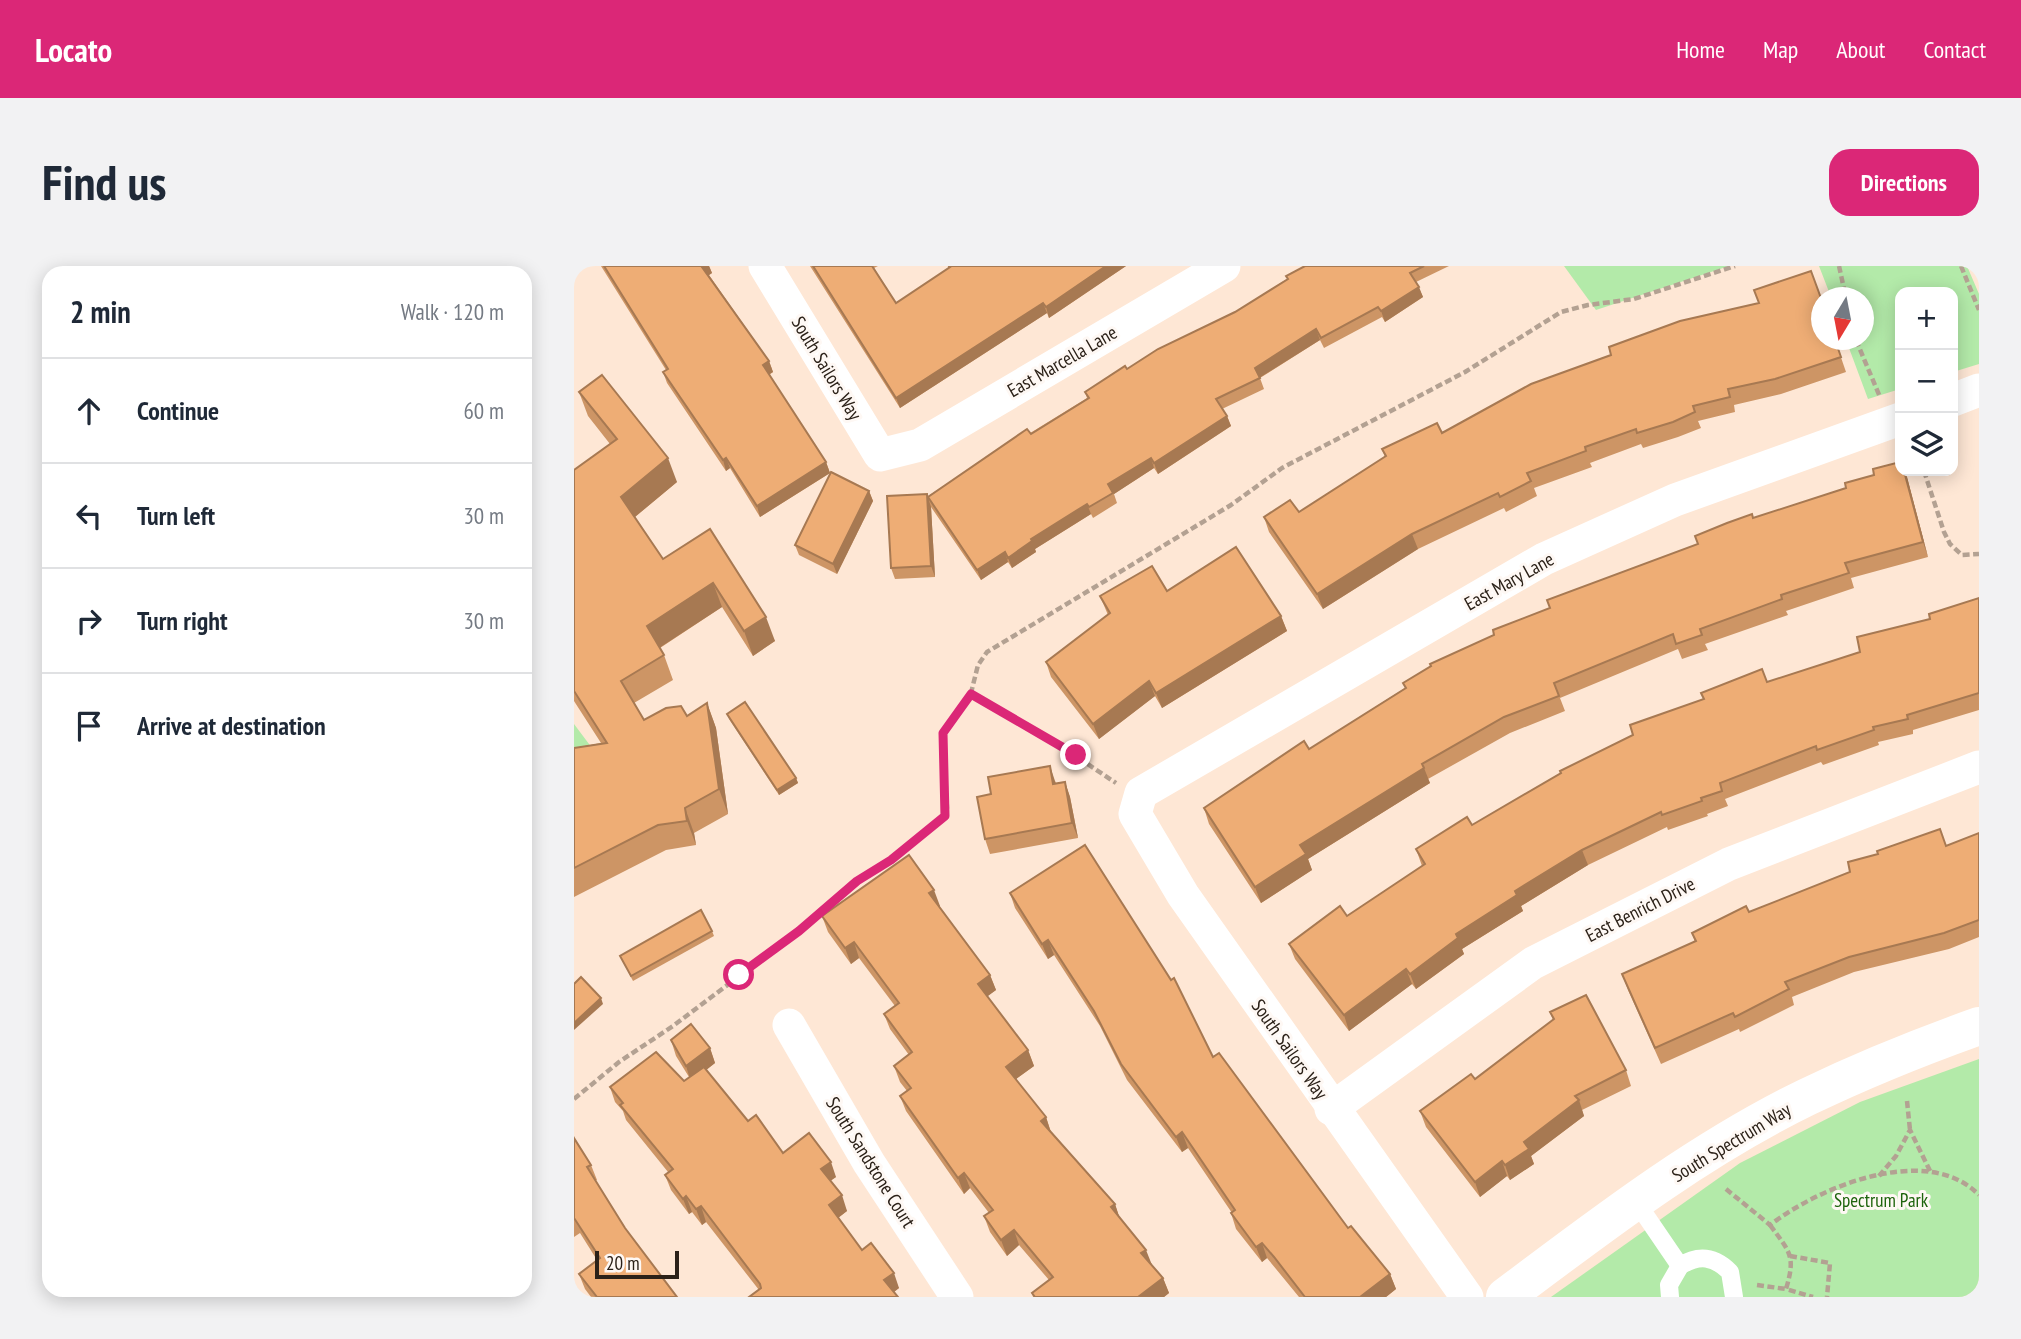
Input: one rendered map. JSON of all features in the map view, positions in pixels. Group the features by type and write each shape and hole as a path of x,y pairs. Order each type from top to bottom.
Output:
{"street":[{"name":"South Sailors Way","path":"765,266 880,455 898,451"},
{"name":"East Marcella Lane","path":"898,451 920,444 1224,266"},
{"path":"1958,398 1979,390"},
{"name":"East Mary Lane","path":"1130,789 1544,559 1890,409"},
{"name":"East Benrich Drive","path":"1331,1109 1533,963 1729,864 1979,767"},
{"name":"South Sailors Way","path":"1130,789 1135,814 1183,895 1331,1109 1466,1297"},
{"name":"South Sandstone Court","path":"789,1026 869,1163 957,1297"},
{"name":"South Spectrum Way","path":"1505,1297 1635,1200 1739,1134 1805,1098 1917,1048 1979,1026"}],"lane":[{"path":"1635,1200 1680,1265"},
{"path":"1670,1297 1669,1285 1680,1265 1701,1257 1722,1264 1734,1282 1734,1297"}],"path":[{"path":"574,1099 619,1062 673,1027 799,931 857,881 891,860 942,820 947,808 943,733 971,694 978,665 987,652 1241,498 1282,468 1465,372 1555,316 1588,305 1634,299 1735,266"},
{"path":"1839,266 1844,287"},
{"path":"1961,266 1979,310"},
{"path":"1861,350 1890,409"},
{"path":"1926,476 1950,544 1962,555 1979,554"},
{"path":"971,694 1038,730 1130,789"},
{"path":"1907,1101 1910,1130 1931,1173"},
{"path":"1879,1176 1896,1156 1910,1130"},
{"path":"1770,1226 1795,1206 1822,1192 1879,1176 1931,1173 1966,1182 1979,1195"},
{"path":"1726,1189 1770,1226 1790,1256 1793,1266 1786,1289"},
{"path":"1790,1256 1830,1263 1827,1297"},
{"path":"1757,1285 1786,1289 1813,1297"}],"green space":[{"path":"1564,266 1729,266 1596,310"},
{"path":"1819,266 1967,266 1979,294 1979,364 1958,370 1958,287 1895,287 1895,391 1868,399 1850,350 1874,350 1874,287 1827,287"},
{"path":"574,724 592,748 574,760"},
{"name":"Spectrum Park","path":"1979,1059 1979,1297 1551,1297 1740,1163 1860,1102"}],"building":[{"path":"604,266 703,266 769,361 763,365 826,462 757,506 726,458 723,460 663,372 668,369"},
{"path":"813,266 872,266 896,303 949,266 1106,266 1046,307 1043,303 896,398"},
{"path":"1305,266 1424,266 1410,273 1419,287 1381,311 1378,307 1321,338 1316,329 1255,368 1260,378 1216,399 1227,416 1154,463 1151,458 1108,484 1113,493 1089,507 1087,504 1031,539 1032,541 1008,558 1005,552 977,570 928,497 1027,429 1031,434 1089,398 1085,392 1125,366 1127,369 1158,349 1235,312"},
{"path":"1811,271 1817,287 1811,287 1811,350 1839,350 1841,357 1775,379 1728,389 1730,397 1693,406 1695,412 1673,422 1637,433 1636,429 1585,447 1586,451 1527,473 1531,481 1500,497 1498,493 1412,534 1317,594 1264,517 1290,500 1299,512 1386,456 1382,449 1437,423 1442,433 1531,384 1611,355 1609,347 1680,321 1759,303 1754,290"},
{"path":"602,375 668,458 621,497 663,559 710,529 766,617 744,631 713,583 647,626 664,655 621,681 644,720 666,708 681,706 687,716 707,703 719,789 685,808 687,821 658,825 574,868 574,748 607,743 574,691 574,470 617,439 579,392"},
{"path":"1895,463 1895,476 1905,476 1923,542 1845,563 1849,573 1781,595 1782,599 1700,629 1702,635 1676,644 1673,634 1554,683 1559,696 1504,717 1422,764 1424,768 1300,845 1306,854 1255,887 1204,808 1304,741 1309,749 1406,688 1403,683 1431,666 1430,664 1494,635 1493,630 1550,608 1547,600 1698,544 1695,536 1727,523 1752,514 1753,518 1846,488 1845,483 1874,475 1873,469"},
{"path":"831,472 869,491 833,564 795,545"},
{"path":"927,494 931,566 891,568 887,496"},
{"path":"1236,547 1281,616 1156,693 1149,681 1093,724 1046,662 1110,613 1100,596 1152,566 1167,591"},
{"path":"1979,598 1979,693 1907,715 1908,719 1873,727 1874,730 1817,750 1816,746 1720,783 1722,791 1701,798 1702,801 1662,815 1661,812 1582,850 1515,891 1517,895 1456,934 1458,938 1410,974 1406,969 1344,1015 1289,944 1340,906 1347,916 1425,864 1416,849 1467,817 1472,825 1561,773 1560,771 1633,735 1630,725 1704,699 1701,693 1762,669 1767,682 1860,652 1857,637 1930,619 1929,614"},
{"path":"745,702 796,778 777,790 727,714"},
{"path":"1050,766 1053,784 1065,782 1072,823 985,839 977,797 991,794 988,777"},
{"path":"1940,829 1946,846 1979,833 1979,920 1944,933 1849,957 1785,982 1789,989 1735,1017 1733,1013 1655,1048 1622,974 1696,941 1692,933 1746,906 1749,912 1850,872 1848,862 1878,854 1877,851"},
{"path":"1085,845 1171,980 1174,978 1213,1057 1219,1053 1348,1228 1351,1226 1390,1274 1360,1297 1305,1297 1262,1243 1256,1247 1231,1213 1235,1210 1182,1132 1176,1137 1121,1064 1094,1011 1048,940 1042,944 1010,893"},
{"path":"909,855 934,890 929,893 990,975 978,984 1028,1050 1006,1067 1046,1117 1041,1121 1115,1204 1111,1207 1146,1250 1141,1253 1163,1278 1138,1297 1035,1297 1032,1293 1053,1277 1014,1230 1001,1240 984,1216 993,1210 964,1173 958,1178 900,1096 911,1088 894,1066 912,1052 884,1014 899,1003 854,942 845,948 822,916"},
{"path":"701,910 712,931 631,976 620,956"},
{"path":"581,977 601,998 574,1023 574,984"},
{"path":"1586,995 1626,1070 1575,1096 1579,1100 1524,1142 1529,1149 1505,1165 1502,1161 1475,1182 1420,1111 1471,1074 1475,1079 1554,1019 1550,1012"},
{"path":"691,1024 710,1048 686,1066 671,1040"},
{"path":"656,1052 684,1081 704,1067 748,1121 756,1115 783,1153 809,1133 831,1162 821,1169 842,1195 829,1205 862,1250 871,1243 894,1273 884,1280 898,1297 749,1297 761,1288 760,1284 701,1206 696,1209 686,1196 683,1199 665,1175 673,1169 620,1105 623,1103 610,1087"},
{"path":"574,1138 591,1165 587,1167 625,1228 677,1297 597,1297 579,1274 600,1258 574,1218"}],"route":[{"path":"739,975 799,931 857,881 891,860 942,820 947,808 941,745 943,733 946,724 971,694 1038,730 1076,755"}]}
